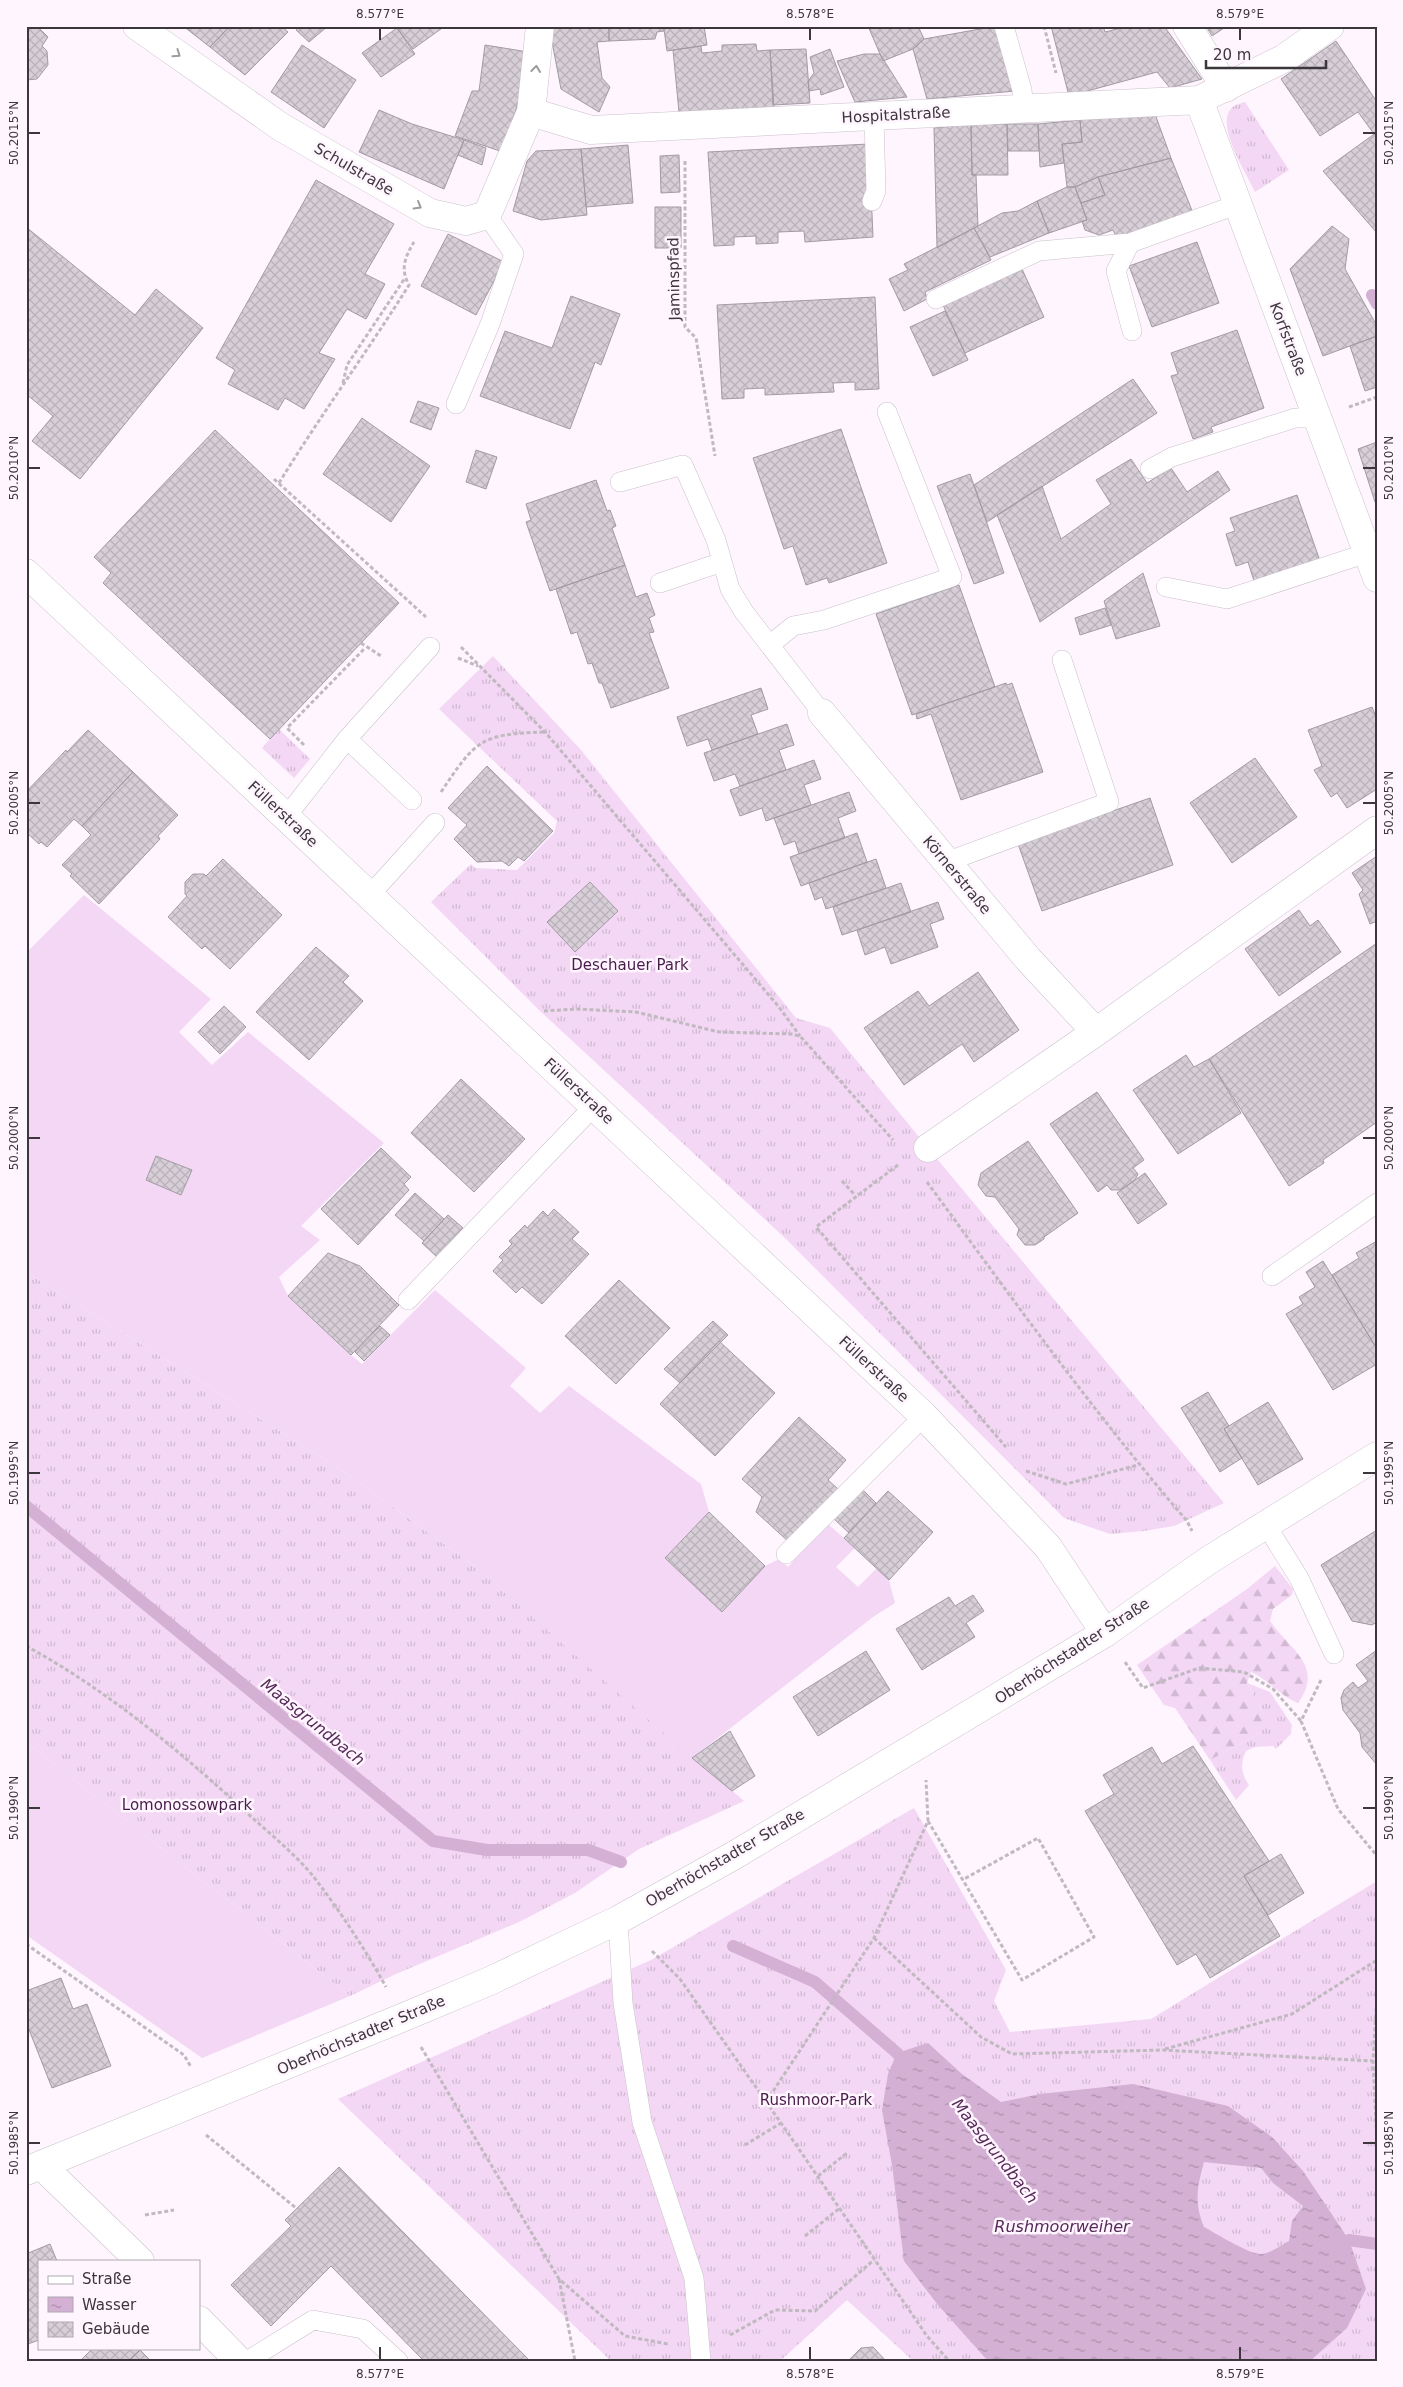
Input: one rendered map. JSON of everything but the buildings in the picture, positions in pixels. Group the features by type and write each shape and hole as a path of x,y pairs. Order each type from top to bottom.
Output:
{"street":[{"name":"Schulstraße","path":"137,26 281,127 430,213 466,222 487,216"},
{"path":"487,216 531,112 540,26"},
{"path":"1187,26 1226,88"},
{"name":"Hospitalstraße","path":"531,112 591,130 1199,100 1283,59 1330,26"},
{"name":"Korfstraße","path":"1199,100 1236,205 1377,578"},
{"name":"Füllerstraße","path":"26,573 595,1105 924,1416 1048,1547 1105,1633"},
{"name":"Körnerstraße","path":"822,713 1029,960 1096,1032"},
{"path":"918,1153 1096,1032 1377,830"},
{"name":"Oberhöchstadter Straße","path":"34,2168 492,1980 618,1920 733,1856 925,1743 1105,1633 1208,1560 1377,1456"},
{"path":"34,2168 139,2260"},
{"path":"200,2321 239,2361"}],"lane":[{"path":"1004,26 1022,90 1024,109"},
{"path":"872,201 876,191 874,116"},
{"path":"936,298 1039,251 1130,243 1236,205"},
{"path":"456,404 490,324 514,254 487,216"},
{"path":"1130,243 1116,271 1132,331"},
{"path":"770,645 794,626 824,620 952,577 887,412"},
{"path":"1150,469 1172,457 1294,418 1317,418"},
{"path":"620,482 683,465 722,562 730,589 744,612 822,713"},
{"path":"1166,587 1227,599 1367,552"},
{"path":"660,583 722,562"},
{"path":"286,817 347,740 430,647"},
{"path":"946,862 1109,802 1062,660"},
{"path":"347,740 412,800"},
{"path":"370,895 435,822"},
{"path":"408,1300 595,1105"},
{"path":"1272,1276 1377,1203"},
{"path":"786,1554 924,1416"},
{"path":"1266,1525 1299,1578 1334,1654"},
{"path":"618,1920 623,2003 642,2122 694,2278 701,2361"},
{"path":"247,2361 313,2320 363,2329 398,2361"}],"path":[{"path":"1044,26 1060,91 1062,108"},
{"name":"Jaminspfad","path":"685,126 685,327 696,338 716,464"},
{"path":"279,483 377,337 409,285 405,278 404,260 430,213"},
{"path":"343,386 347,365 405,278"},
{"path":"369,333 377,337"},
{"path":"274,479 429,619"},
{"path":"456,642 545,732 779,1007 800,1036 918,1153 1048,1347 1138,1464 1187,1521 1208,1560"},
{"path":"361,643 366,648 379,654"},
{"path":"327,766 287,728 366,648"},
{"path":"435,822 440,794 466,756 485,740 505,734 545,732"},
{"path":"576,1009 636,1012 719,1032 791,1034 800,1036"},
{"path":"918,1153 855,1195 816,1227 1007,1449"},
{"path":"842,1181 855,1195"},
{"path":"1019,1463 1026,1470 1066,1484 1138,1464"},
{"path":"1105,1633 1143,1688 1200,1668 1244,1672 1273,1689 1301,1721 1338,1809 1377,1856"},
{"path":"26,1646 101,1694 192,1763 312,1875 372,1962 559,2279 575,2361"},
{"path":"1301,1721 1334,1654"},
{"path":"766,2102 874,1938 928,1821 925,1743"},
{"path":"928,1821 1022,1980 1094,1937 1038,1838 964,1879"},
{"path":"618,1920 680,1978 927,2336 949,2361"},
{"path":"874,1938 981,2038 1012,2054 1162,2050 1373,2061"},
{"path":"26,1944 184,2055 208,2098"},
{"path":"1162,2050 1292,2014 1377,1960"},
{"path":"1377,1995 1373,2061 1377,2144"},
{"path":"176,2110 296,2208"},
{"path":"745,2145 781,2123"},
{"path":"818,2176 847,2153"},
{"path":"806,2236 840,2208"},
{"path":"815,2311 875,2259"}],"green space":[{"path":"1245,102 1289,170 1255,192 1233,148 1227,123 1228,113 1234,106"},
{"name":"Deschauer Park","path":"493,656 581,750 796,1018 830,1028 1224,1503 1174,1526 1144,1531 1110,1534 1064,1518 786,1239 540,1011 431,902 471,864 475,868 517,870 554,833 557,821 439,709"},
{"path":"279,729 310,759 294,778 262,748"},
{"path":"84,895 211,999 179,1032 212,1065 248,1032 384,1143 301,1226 320,1240 279,1277 288,1296 351,1355 362,1364 435,1290 526,1368 510,1386 540,1413 569,1386 701,1484 709,1512 665,1558 722,1612 765,1566 779,1559 788,1567 827,1523 855,1548 836,1567 858,1587 877,1568 889,1580 895,1603 873,1617 692,1758 472,1564 340,1469 26,1272 26,948 29,950"},
{"name":"Lomonossowpark","path":"26,1272 340,1469 472,1564 744,1801 639,1849 575,1893 519,1922 396,1974 350,1996 26,1742"},
{"path":"1275,1566 1293,1589 1292,1595 1273,1609 1270,1621 1302,1659 1308,1679 1305,1690 1298,1703 1251,1672 1247,1683 1265,1716 1265,1725 1260,1733 1210,1760 1175,1708 1164,1705 1137,1665 1247,1589"},
{"path":"1247,1683 1270,1692 1292,1725 1291,1734 1276,1749 1273,1746 1255,1747 1246,1751 1242,1768 1244,1777 1249,1785 1236,1800 1210,1760 1260,1733 1265,1716"},
{"path":"26,1742 350,1996 202,2058 26,1935"},
{"name":"Rushmoor-Park","path":"914,1808 1006,1970 994,2001 1010,2032 1151,2019 1377,1881 1377,2361 913,2361 847,2300 780,2361 611,2361 338,2099 651,1960"}],"water":[{"name":"Rushmoorweiher","path":"928,2043 962,2074 1001,2102 1040,2094 1133,2084 1228,2106 1272,2137 1303,2171 1349,2240 1366,2289 1347,2328 1310,2361 988,2361 938,2305 904,2261 892,2165 882,2110 888,2074 897,2053","holes":["1204,2162 1261,2168 1273,2183 1303,2206 1292,2221 1289,2241 1264,2254 1241,2247 1204,2227 1198,2202"]}],"waterway":[{"path":"1372,295 1377,304"},
{"name":"Maasgrundbach","path":"26,1506 433,1841 487,1850 588,1850 621,1862"},
{"name":"Maasgrundbach","path":"733,1946 815,1982 897,2053 908,2066"},
{"name":"Maasgrundbach","path":"1335,2249 1349,2240 1377,2244"}]}
